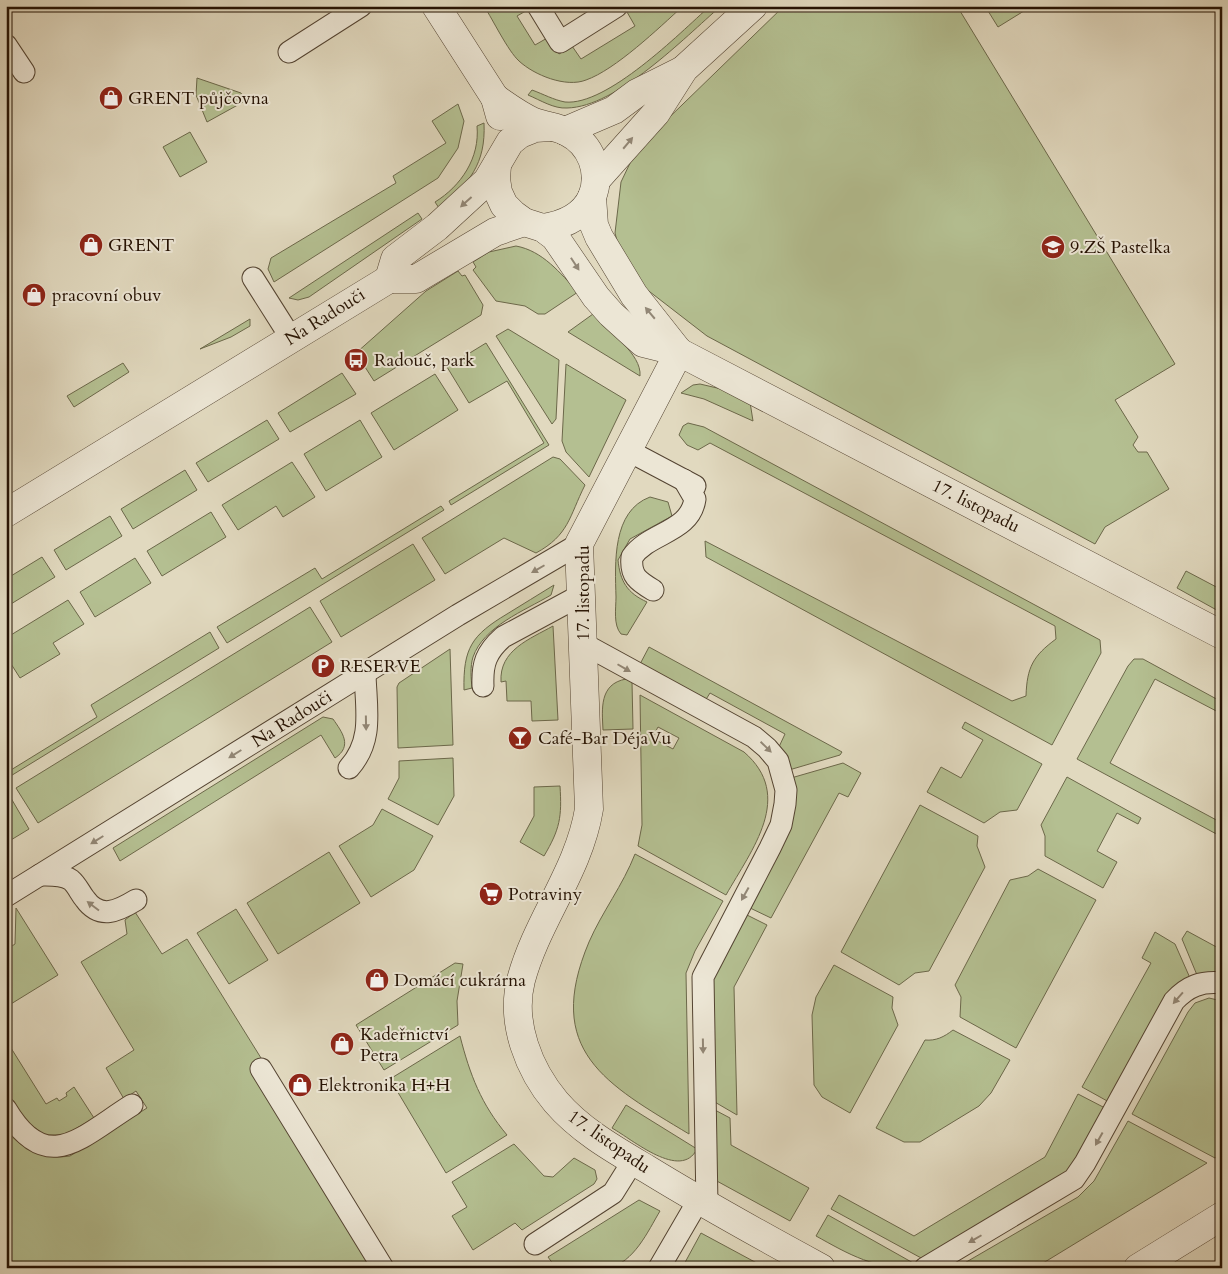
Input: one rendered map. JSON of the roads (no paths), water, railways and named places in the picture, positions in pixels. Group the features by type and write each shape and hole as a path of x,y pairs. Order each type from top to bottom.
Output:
{"street":[{"path":"436,6 495,98 501,119 496,179 504,205 564,248 596,297 611,314 644,343 679,352"},
{"path":"684,69 656,113 636,133 594,188 586,208 574,218 563,224 533,225 494,232 416,279 389,278 395,259 470,199 487,181 510,142 520,134 535,128 558,129 614,110 637,94 684,69 753,6"},
{"path":"495,98 513,111 579,139 588,151 595,165 594,225 599,237 634,295 679,352"},
{"name":"Na Radouči","path":"6,513 389,278"},
{"name":"17. listopadu","path":"821,1268 702,1203 633,1161 578,1124 557,1103 540,1081 528,1056 520,1030 518,1006 520,982 531,948 574,863 584,836 589,809 580,544 679,352 1222,635"},
{"path":"1138,1268 1222,1216"}],"lane":[{"path":"289,52 361,6"},
{"path":"538,6 560,42 617,6"},
{"path":"6,45 24,72"},
{"path":"253,278 291,338"},
{"path":"627,450 707,493"},
{"path":"653,590 635,578 632,572 632,557 646,542 677,527 688,518 695,499 684,480"},
{"name":"Na Radouči","path":"6,896 365,674 580,544"},
{"path":"483,686 482,669 486,656 493,646 503,637 581,595"},
{"path":"582,643 754,737 768,748 778,761 786,790 782,825 703,976 702,1203 659,1268"},
{"path":"349,768 360,756 367,738 365,674"},
{"path":"40,875 58,875 71,880 94,909 107,914 121,909 136,900"},
{"path":"925,1268 1074,1179 1107,1125 1174,1001 1185,990 1197,984 1222,983"},
{"path":"261,1069 383,1268"},
{"path":"6,1109 26,1136 38,1144 50,1148 65,1146 132,1105"},
{"path":"535,1244 613,1193 633,1161"}],"place":[{"name":"GRENT půjčovna","path":"111,98"},
{"name":"GRENT","path":"91,245"},
{"name":"9.ZŠ Pastelka","path":"1053,247"},
{"name":"pracovní obuv","path":"34,295"},
{"name":"Radouč, park","path":"356,360"},
{"name":"RESERVE","path":"323,666"},
{"name":"Café-Bar DéjaVu","path":"520,738"},
{"name":"Potraviny","path":"491,894"},
{"name":"Domácí cukrárna","path":"377,980"},
{"name":"Kadeřnictví Petra","path":"342,1044"},
{"name":"Elektronika H+H","path":"300,1085"}]}
